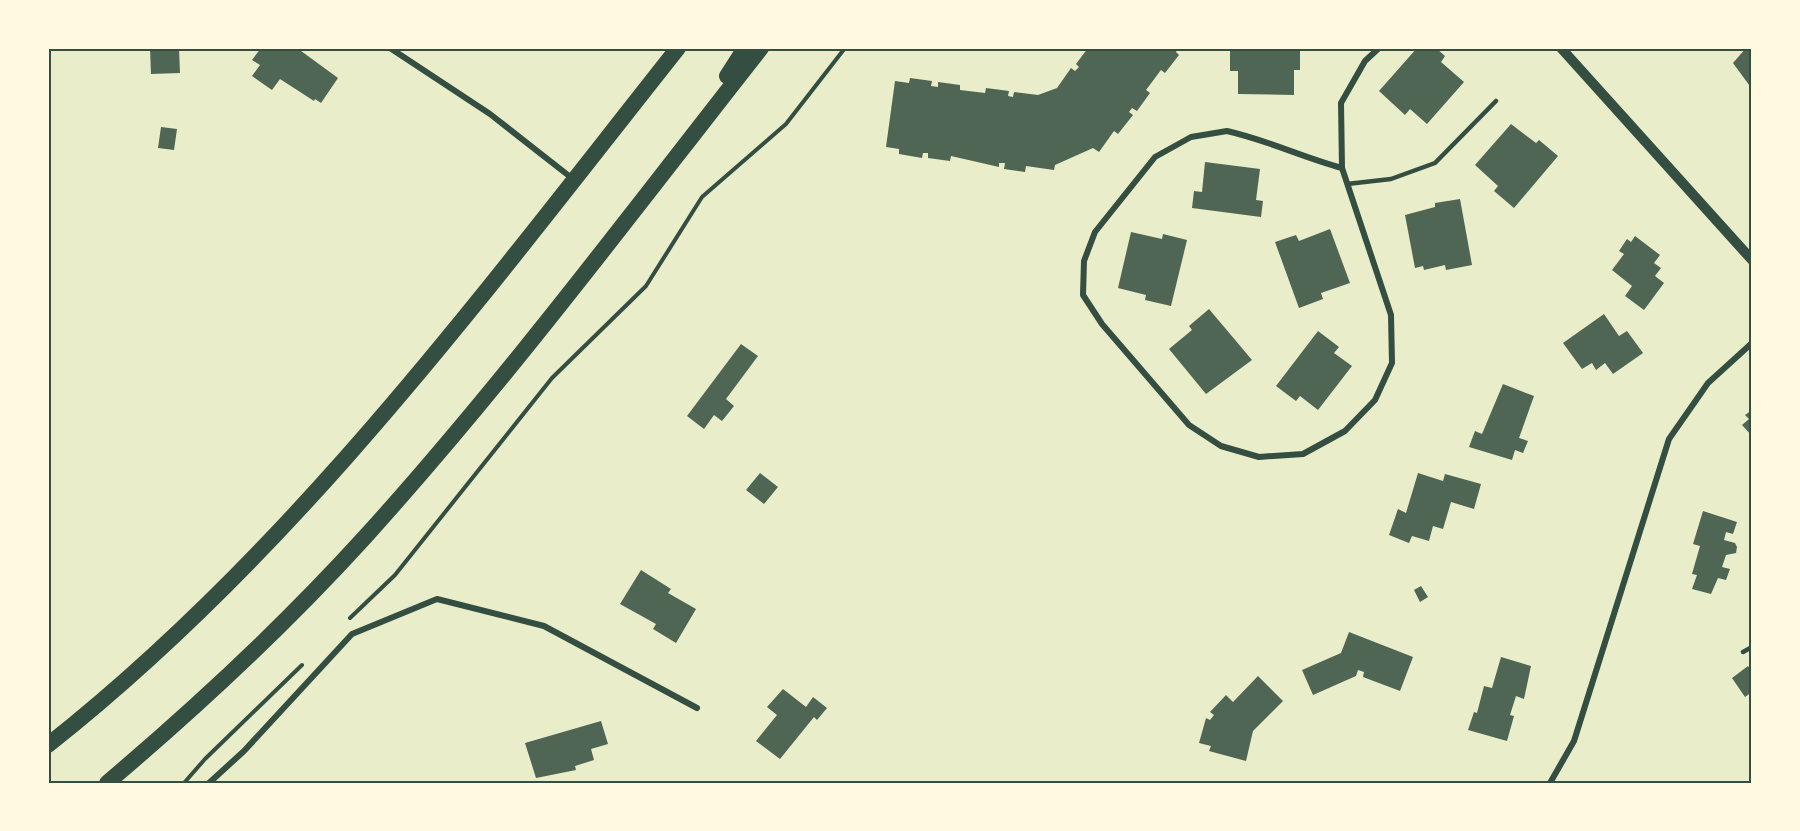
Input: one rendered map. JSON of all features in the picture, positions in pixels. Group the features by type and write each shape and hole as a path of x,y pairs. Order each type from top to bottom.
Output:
{"highway":[{"path":"48,745 178,633 284,529 382,417 678,48"},
{"path":"682,148 745,48"},
{"path":"107,783 222,681 363,539 462,424 761,48"}],"street":[{"path":"390,48 490,114 574,180"},
{"path":"1342,168 1303,158 1267,141 1227,131 1191,138 1155,157 1095,231 1084,261 1083,295 1102,324 1188,426 1221,446 1259,457 1303,454 1345,431 1376,400 1392,363 1391,315 1342,168 1341,103 1365,61 1379,48"},
{"path":"1561,48 1752,260"},
{"path":"1550,783 1574,741 1669,439 1708,383 1752,343"},
{"path":"209,783 244,751 352,634 437,599 544,626 697,708"}],"lane":[{"path":"1347,184 1391,179 1436,163 1496,101"},
{"path":"1743,652 1752,647"}],"path":[{"path":"343,625 395,575 552,378 646,286 702,197 786,124 845,48"},
{"path":"184,783 205,759 308,659"}],"building":[{"path":"150,48 179,48 180,73 151,74"},
{"path":"261,48 297,48 338,78 321,103 315,99 314,101 280,79 272,90 252,76 260,65 252,60"},
{"path":"1088,48 1178,48 1176,52 1179,55 1165,73 1161,70 1146,90 1150,93 1137,111 1132,108 1129,112 1133,115 1118,134 1114,131 1099,152 1093,148 1055,165 1054,170 1026,166 1025,172 1004,169 1005,163 999,163 999,167 951,156 950,161 928,158 928,153 923,153 922,158 899,154 899,149 886,147 895,81 909,83 910,78 932,81 931,86 938,87 938,82 960,85 960,90 985,93 986,88 1009,91 1008,96 1013,97 1014,92 1038,95 1057,88 1071,68 1075,71 1079,67 1076,64"},
{"path":"1230,48 1300,48 1300,70 1294,70 1294,95 1238,94 1238,71 1230,71"},
{"path":"1417,48 1436,48 1445,56 1441,62 1464,82 1427,124 1410,109 1405,115 1379,91"},
{"path":"1746,48 1752,48 1752,89 1733,63"},
{"path":"1511,124 1536,143 1539,140 1558,156 1514,208 1494,191 1498,186 1475,165"},
{"path":"161,127 177,129 174,150 158,148"},
{"path":"1205,162 1260,169 1256,200 1263,201 1261,217 1192,208 1194,191 1202,192"},
{"path":"1460,199 1472,265 1446,270 1445,265 1424,270 1423,266 1415,268 1405,215 1435,207 1435,203"},
{"path":"1330,229 1350,283 1321,293 1323,299 1299,308 1275,242 1296,235 1299,241"},
{"path":"1131,232 1162,239 1163,234 1187,240 1171,306 1145,300 1146,295 1118,288"},
{"path":"1635,236 1660,255 1654,263 1661,268 1655,276 1664,283 1644,310 1625,296 1632,286 1612,270 1624,254 1619,251 1627,239 1631,242"},
{"path":"1209,309 1252,360 1206,394 1169,349 1192,330 1189,326"},
{"path":"1604,314 1619,336 1627,331 1643,353 1613,374 1605,363 1596,370 1592,363 1582,369 1563,343"},
{"path":"1318,331 1339,347 1334,353 1352,366 1318,410 1300,396 1296,401 1276,386"},
{"path":"741,344 758,356 726,399 734,406 722,421 714,415 704,429 687,416"},
{"path":"1503,384 1534,396 1519,438 1528,441 1523,453 1515,450 1512,460 1469,447 1475,431 1482,434"},
{"path":"1752,410 1752,436 1742,425 1749,419 1745,415"},
{"path":"760,473 778,487 764,504 746,490"},
{"path":"1418,473 1443,481 1445,474 1481,484 1474,509 1451,502 1443,529 1433,526 1429,541 1412,536 1409,543 1389,535 1398,509 1406,513"},
{"path":"1703,511 1737,522 1733,534 1726,532 1724,540 1735,543 1736,553 1726,555 1722,567 1730,569 1726,580 1718,578 1711,594 1692,589 1697,575 1692,574 1700,546 1693,544"},
{"path":"641,570 671,589 668,593 696,609 676,643 653,629 656,624 620,604"},
{"path":"1421,586 1428,597 1420,602 1414,590"},
{"path":"1349,632 1413,657 1400,691 1363,677 1364,672 1358,670 1356,676 1313,695 1302,670 1341,653"},
{"path":"1501,657 1531,666 1524,699 1516,696 1510,715 1514,716 1507,741 1468,730 1474,712 1477,713 1484,686 1492,688"},
{"path":"1748,666 1752,672 1752,692 1745,697 1732,678"},
{"path":"1258,676 1283,701 1253,731 1246,761 1209,751 1211,746 1199,743 1206,718 1210,720 1214,715 1210,712 1226,695 1233,702"},
{"path":"783,689 806,707 813,697 827,708 817,720 814,717 780,759 756,741 777,715 767,707"},
{"path":"601,721 608,744 591,749 594,760 575,766 576,770 536,778 525,743"}]}
